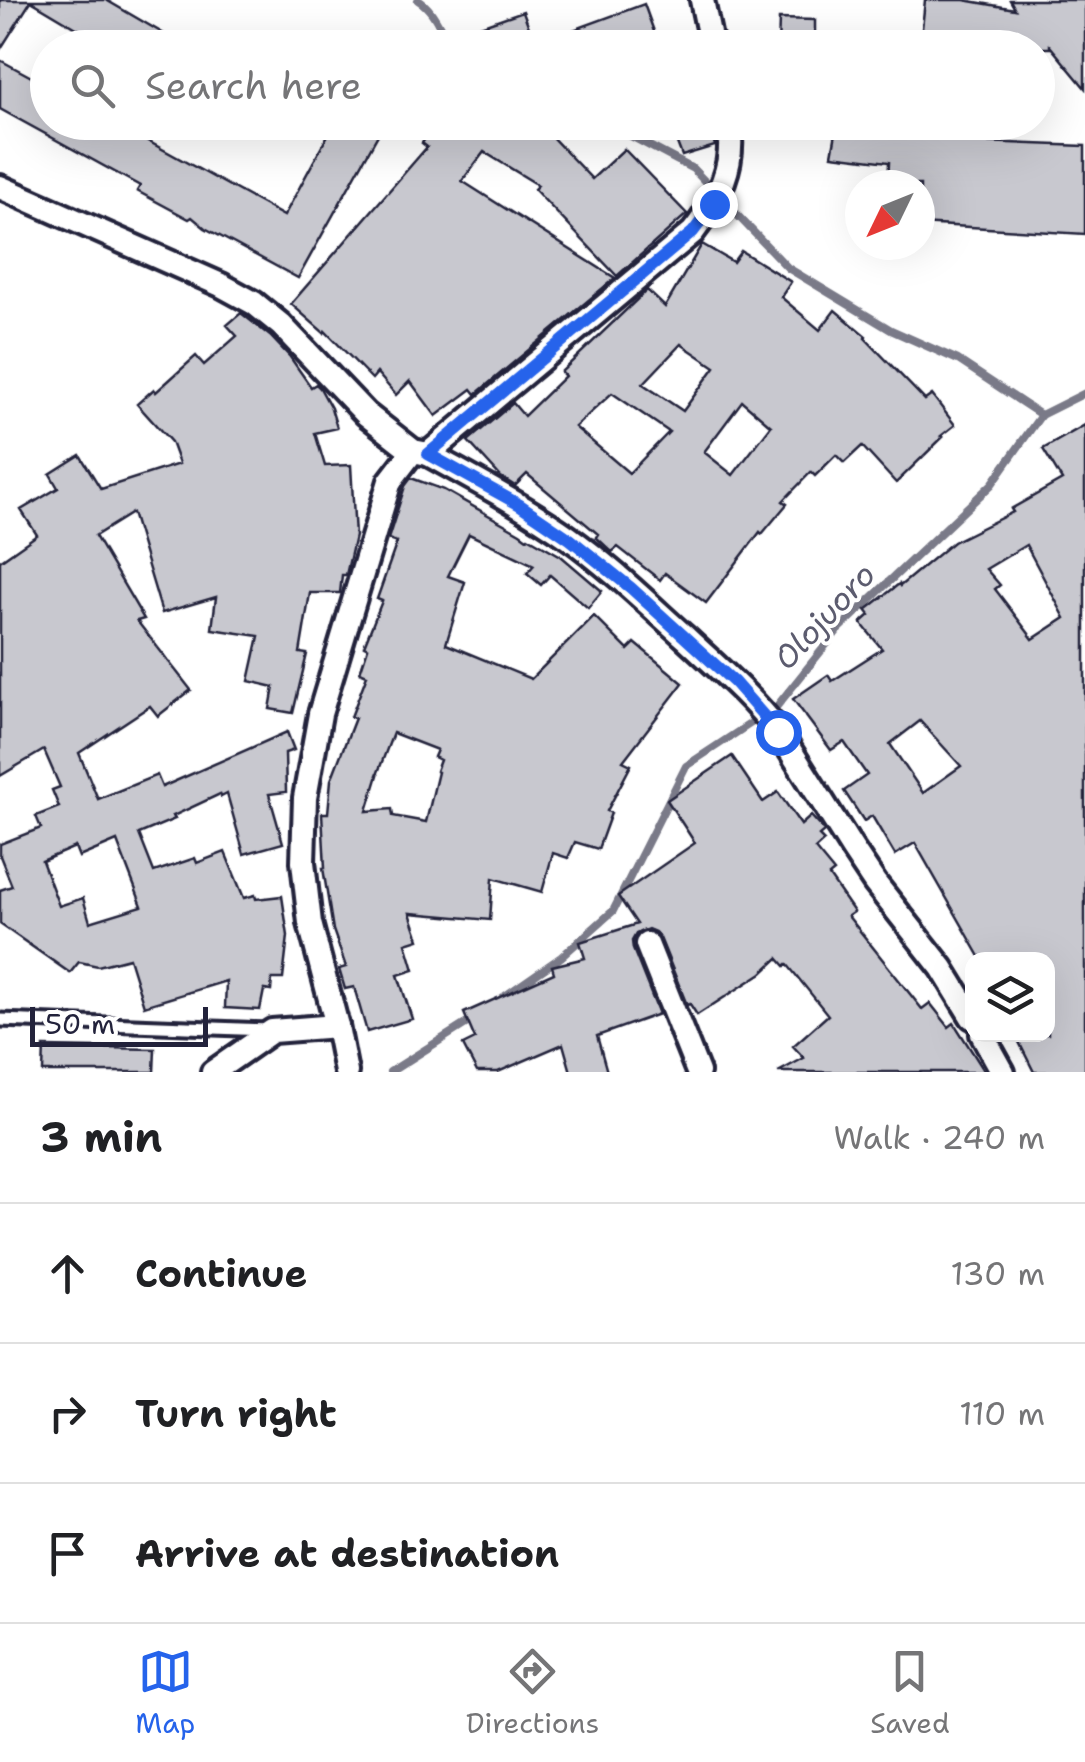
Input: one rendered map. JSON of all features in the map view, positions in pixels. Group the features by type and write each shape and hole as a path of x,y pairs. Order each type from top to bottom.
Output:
{"street":[{"path":"702,0 708,30"},
{"path":"344,1064 310,923 304,862 305,798 320,714 390,481 693,232 714,204 726,176 732,140"},
{"path":"0,187 221,284 254,303 366,414 420,453 520,505 631,588 762,710 875,882 942,968 965,1006"},
{"path":"647,944 698,1072"},
{"path":"213,1072 272,1030 337,1026"},
{"path":"986,1042 1003,1072"}],"lane":[{"path":"0,1020 272,1030"}],"building":[{"path":"0,0 106,0 157,30 80,30 31,1 0,50"},
{"path":"925,0 964,0 1015,9 1010,0 1085,0 1085,88 1055,52 1055,30 922,30"},
{"path":"644,4 653,30 573,30"},
{"path":"523,11 530,30 481,30 480,26"},
{"path":"779,19 815,20 815,30 779,30"},
{"path":"0,60 30,76 30,126 0,109"},
{"path":"56,140 146,140 284,216 325,140 375,140 298,278 205,228 192,217 189,219 137,191 140,186"},
{"path":"555,140 592,179 624,149 687,214 617,276 534,189 538,185 484,152 462,181 615,278 476,394 472,389 436,416 410,381 396,395 377,373 372,379 325,331 291,304 427,147 422,143"},
{"path":"676,140 714,140 715,146 682,156"},
{"path":"835,140 982,140 1085,146 1085,234 935,225 935,170 889,170 889,162 832,155"},
{"path":"702,244 733,262 741,251 791,282 781,297 820,330 835,310 866,336 925,400 932,395 955,425 896,483 862,446 844,463 836,455 815,476 811,472 783,501 787,504 760,532 706,603 665,573 660,580 618,547 612,552 596,537 598,534 527,474 515,486 501,477 468,441 513,403 524,416 565,376 561,372 647,290 665,307","holes":["681,344 715,367 683,411 643,384","612,393 669,432 629,473 575,427","742,401 771,426 733,475 704,452"]},
{"path":"241,313 290,357 311,387 316,384 320,388 337,428 315,433 325,466 351,465 355,536 340,593 310,593 300,653 307,654 293,713 270,709 274,687 249,681 259,636 212,629 216,597 162,613 132,513 95,536 144,619 137,621 191,690 158,716 150,706 79,753 98,799 157,775 162,787 287,732 294,750 285,753 286,792 269,794 283,843 244,854 227,794 139,834 154,872 225,852 244,898 282,896 288,936 283,979 272,979 271,991 264,990 260,1010 225,1008 226,981 144,1006 129,958 98,966 79,962 70,973 0,924 0,890 12,886 0,856 0,844 41,828 36,816 59,807 52,790 60,787 44,750 0,776 0,561 37,535 21,510 58,488 50,474 80,455 101,489 179,464 171,442 137,404 196,356 204,365 237,336 227,325","holes":["117,841 142,906 90,922 83,898 59,906 42,861 75,847 79,857"]},
{"path":"1085,425 1085,1072 1034,1072 1019,1042 1055,1042 1055,952 977,952 915,843 895,855 872,816 864,821 844,791 867,775 844,742 831,750 793,699 828,675 832,681 882,649 861,623 870,615 866,610 953,542 1013,512 1011,509 1062,480 1043,449","holes":["1026,545 1065,618 1033,639 995,589 1000,585 986,569","920,721 961,766 923,793 890,744"]},
{"path":"411,478 444,490 561,556 602,591 588,608 550,575 541,585 527,573 534,565 469,534 448,576 465,582 446,644 531,679 594,616 628,650 635,643 683,683 623,761 631,765 607,811 611,813 598,849 575,842 568,858 553,853 542,892 493,878 490,920 410,913 419,939 406,943 414,970 398,975 412,1019 367,1032 354,987 345,989 339,969 346,967 333,930 323,868 322,813 328,813 331,780 367,675 360,672 368,648 364,646 382,601 377,599 397,542 388,539","holes":["393,733 437,750 434,757 440,760 426,822 393,816 392,809 367,811"]},
{"path":"732,756 763,802 778,792 801,825 811,816 824,832 819,836 824,841 815,849 834,872 829,876 854,912 848,916 922,1009 930,1003 949,1027 954,1023 985,1072 778,1072 804,1058 793,1046 828,1015 787,964 778,958 762,973 697,1015 687,1005 660,938 648,929 636,934 633,949 659,1014 597,1036 607,1072 571,1072 563,1044 498,1072 477,1072 463,1045 475,1039 464,1013 554,973 552,966 585,958 580,942 637,924 618,896 695,843 667,800"},
{"path":"44,1047 155,1049 154,1072 43,1072"}],"waterway":[{"path":"418,0 442,30"},
{"path":"638,140 693,169 788,268 891,330 958,360 1041,415"},
{"name":"Olojuoro","path":"502,998 561,957 613,911 686,766 777,706 838,630 992,484 1041,415 1085,393"},
{"name":"Olojuoro","path":"390,1072 475,1018"}],"route":[{"path":"714,204 693,232 428,454 520,505 570,539 631,588 734,682 778,732"}]}
